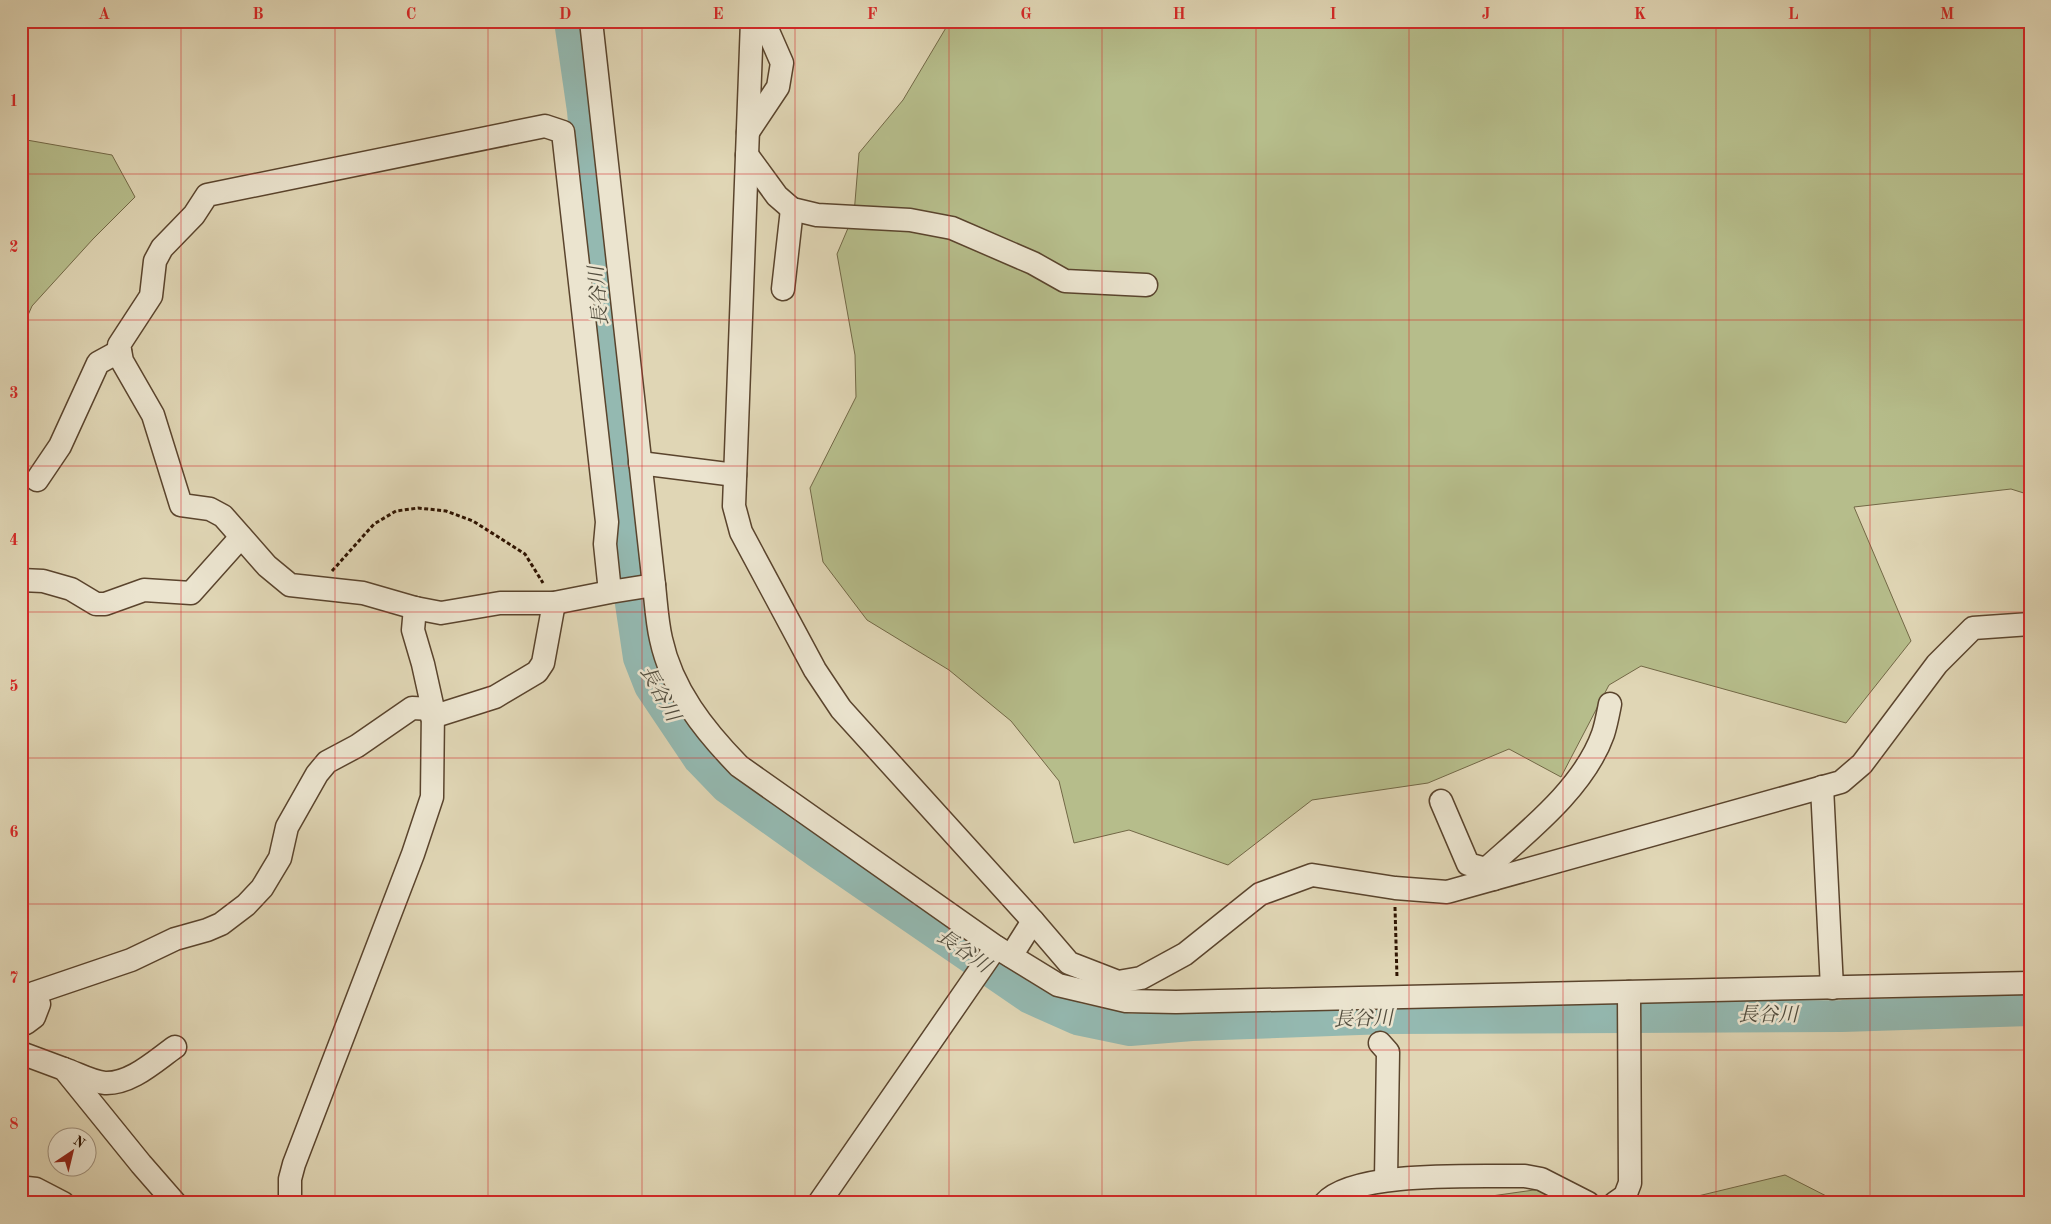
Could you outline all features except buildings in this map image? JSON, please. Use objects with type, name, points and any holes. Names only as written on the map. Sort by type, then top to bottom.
[{"type":"street","points":[[591,21],[654,585],[661,640],[672,673],[694,716],[715,742],[739,766],[1003,951],[1058,984],[1126,1001],[1176,1002],[2030,983]]},
{"type":"street","points":[[752,21],[734,506],[741,532],[815,670],[841,709],[1069,963],[1118,982],[1141,978],[1185,954],[1260,894],[1312,875],[1395,888],[1446,892],[1490,874],[1841,782],[1862,764],[1937,664],[1973,628],[2030,624]]},
{"type":"street","points":[[748,132],[778,87],[782,63],[764,22],[760,21]]},
{"type":"street","points":[[610,592],[605,544],[607,522],[563,132],[545,126],[206,195],[194,215],[162,248],[154,261],[151,296],[118,345],[122,361],[153,415],[181,505],[210,509],[223,516],[267,566],[290,586],[363,593],[415,608],[441,613],[500,603],[558,602],[654,585]]},
{"type":"street","points":[[747,154],[777,196],[792,209],[818,215],[910,220],[952,228],[1033,263],[1065,281],[1146,284]]},
{"type":"street","points":[[783,289],[792,209]]},
{"type":"street","points":[[37,480],[60,446],[98,363],[120,351]]},
{"type":"street","points":[[640,463],[735,474]]},
{"type":"street","points":[[21,580],[43,581],[71,589],[96,604],[105,604],[144,590],[191,592],[242,537]]},
{"type":"street","points":[[21,1023],[26,1023],[34,1017],[40,1004],[34,993],[131,960],[176,939],[207,930],[221,924],[246,905],[262,888],[280,858],[287,827],[317,774],[328,762],[357,746],[412,708],[432,713],[495,697],[537,672],[543,663],[558,602]]},
{"type":"street","points":[[290,1203],[290,1179],[294,1164],[414,854],[432,797],[432,713],[423,664],[412,630],[415,608]]},
{"type":"street","points":[[1490,874],[1560,800],[1582,773],[1602,735],[1610,704]]},
{"type":"street","points":[[1822,787],[1832,988]]},
{"type":"street","points":[[1441,801],[1468,864],[1490,874]]},
{"type":"street","points":[[818,1203],[1003,951],[1033,921]]},
{"type":"street","points":[[1615,1203],[1625,1196],[1630,1184],[1629,992]]},
{"type":"street","points":[[1380,1043],[1388,1052],[1386,1179]]},
{"type":"street","points":[[21,1052],[105,1083],[124,1080],[146,1068],[175,1047]]},
{"type":"street","points":[[64,1069],[175,1203]]},
{"type":"street","points":[[1325,1203],[1330,1197],[1346,1188],[1386,1179],[1525,1176],[1541,1179],[1588,1203]]},
{"type":"street","points":[[21,1193],[27,1188],[36,1189],[63,1203]]},
{"type":"path","points":[[316,588],[374,524],[396,511],[418,508],[446,511],[473,521],[512,545],[525,554],[558,602]]},
{"type":"path","points":[[1395,888],[1398,997]]},
{"type":"green space","points":[[950,21],[2030,21],[2030,495],[2011,489],[1854,507],[1911,641],[1846,723],[1641,666],[1609,685],[1561,777],[1509,749],[1428,783],[1312,800],[1228,865],[1129,830],[1074,843],[1059,781],[1011,721],[949,670],[867,620],[823,562],[810,488],[856,397],[855,355],[837,254],[854,214],[859,153],[903,100]]},
{"type":"green space","points":[[21,139],[112,155],[135,197],[93,239],[32,306],[21,331]]},
{"type":"green space","points":[[1785,1175],[1840,1203],[1669,1203]]},
{"type":"green space","points":[[1541,1189],[1567,1203],[1442,1203]]},
{"type":"waterway","name":"長谷川","points":[[570,21],[583,111],[624,556],[639,658],[650,686],[699,759],[726,787],[1030,998],[1077,1019],[1130,1030],[1192,1025],[1387,1018],[1842,1016],[2030,1010]]}]
